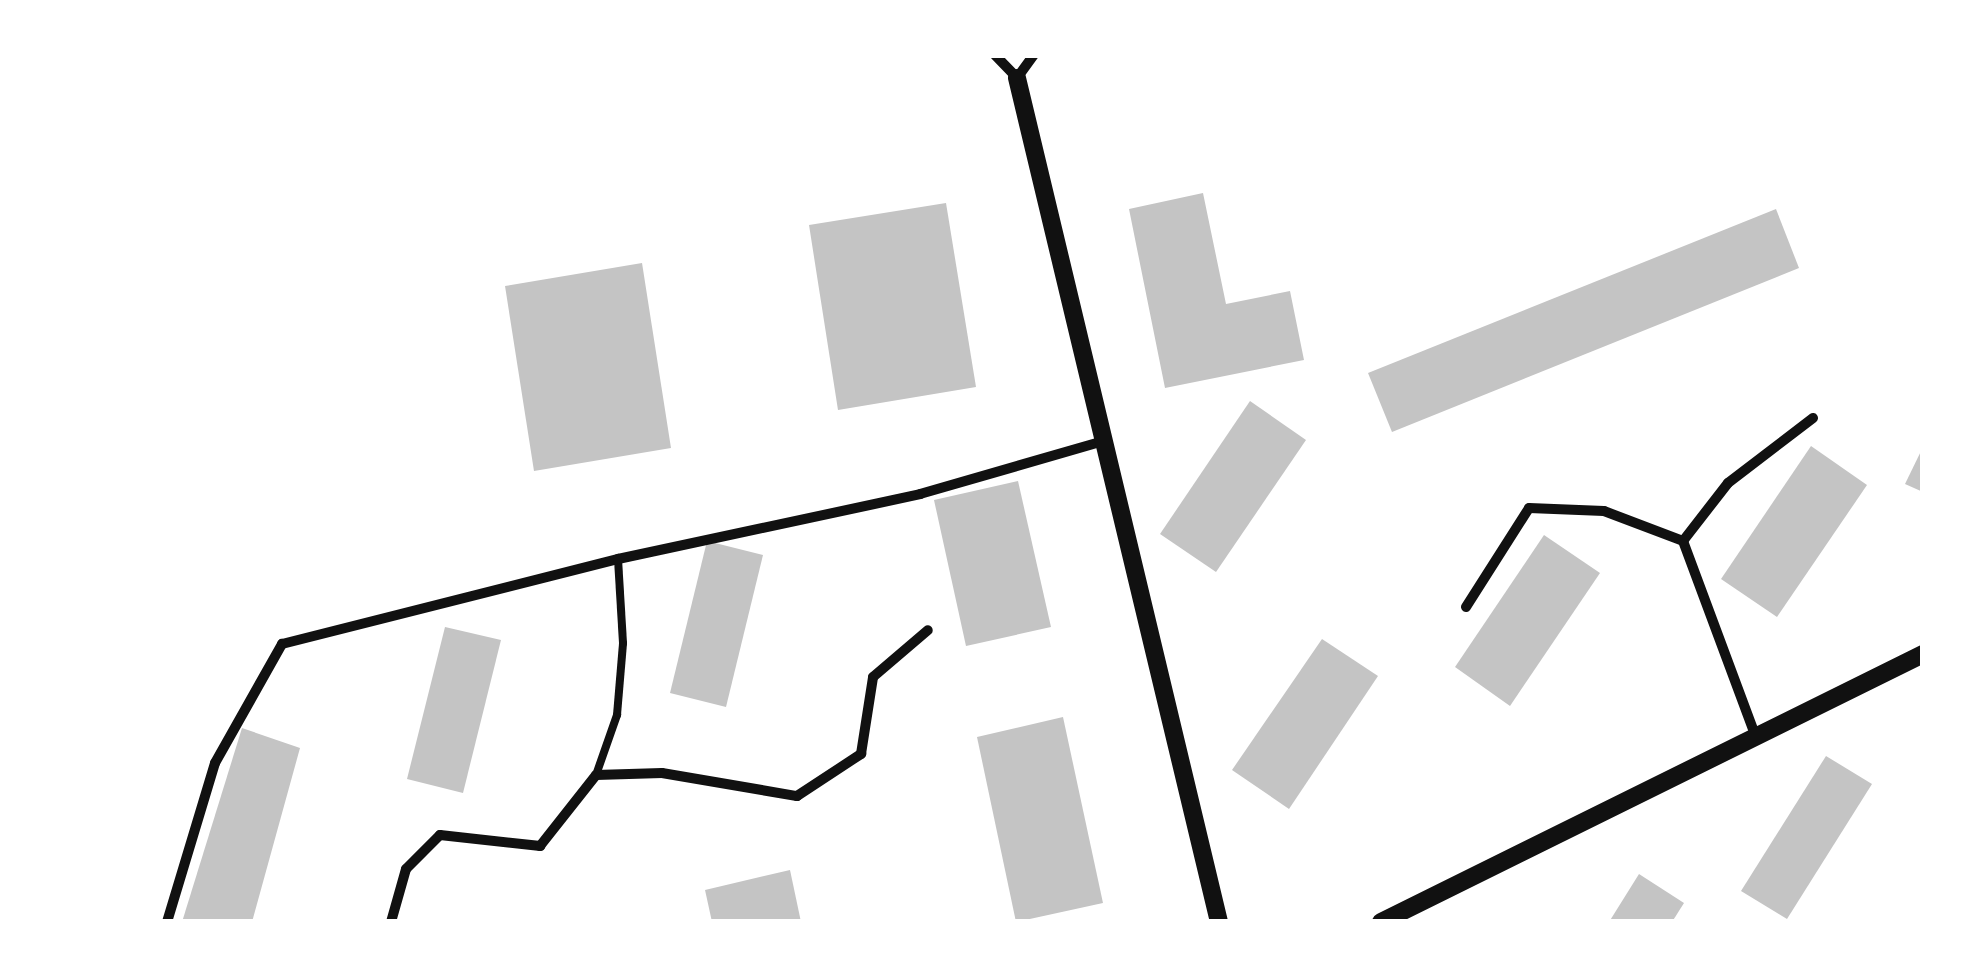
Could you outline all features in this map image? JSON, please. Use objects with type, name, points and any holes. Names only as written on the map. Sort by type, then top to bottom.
[{"type":"street","points":[[994,55],[1017,78],[1219,922]]},
{"type":"street","points":[[1017,78],[1034,55]]},
{"type":"street","points":[[1684,541],[1728,483],[1814,418]]},
{"type":"street","points":[[167,922],[214,763],[282,644],[618,559],[920,494],[1104,440]]},
{"type":"street","points":[[1466,607],[1529,508],[1604,511],[1684,541],[1755,734]]},
{"type":"street","points":[[391,922],[406,870],[440,835],[540,846],[596,775],[662,773],[797,796],[862,754],[873,677],[928,630]]},
{"type":"street","points":[[1380,922],[1923,654]]},
{"type":"lane","points":[[596,775],[617,715],[622,642],[618,559]]},
{"type":"building","points":[[1203,193],[1226,304],[1290,291],[1304,360],[1165,388],[1129,209]]},
{"type":"building","points":[[946,203],[976,387],[838,410],[809,225]]},
{"type":"building","points":[[1776,209],[1799,268],[1392,432],[1368,373]]},
{"type":"building","points":[[642,263],[671,448],[534,471],[505,286]]},
{"type":"building","points":[[1250,401],[1306,440],[1216,572],[1160,534]]},
{"type":"building","points":[[1811,446],[1867,485],[1777,617],[1721,579]]},
{"type":"building","points":[[1923,447],[1923,492],[1905,484]]},
{"type":"building","points":[[1018,481],[1051,627],[966,646],[934,500]]},
{"type":"building","points":[[1544,535],[1600,573],[1510,706],[1455,667]]},
{"type":"building","points":[[707,541],[763,555],[726,707],[670,693]]},
{"type":"building","points":[[445,627],[501,640],[463,793],[407,779]]},
{"type":"building","points":[[1322,639],[1378,676],[1289,809],[1232,770]]},
{"type":"building","points":[[1063,717],[1103,903],[1016,922],[977,737]]},
{"type":"building","points":[[242,728],[300,748],[252,922],[182,922]]},
{"type":"building","points":[[1826,756],[1872,784],[1787,919],[1741,891]]},
{"type":"building","points":[[790,870],[801,922],[712,922],[705,890]]},
{"type":"building","points":[[1639,874],[1684,903],[1672,922],[1609,922]]}]
